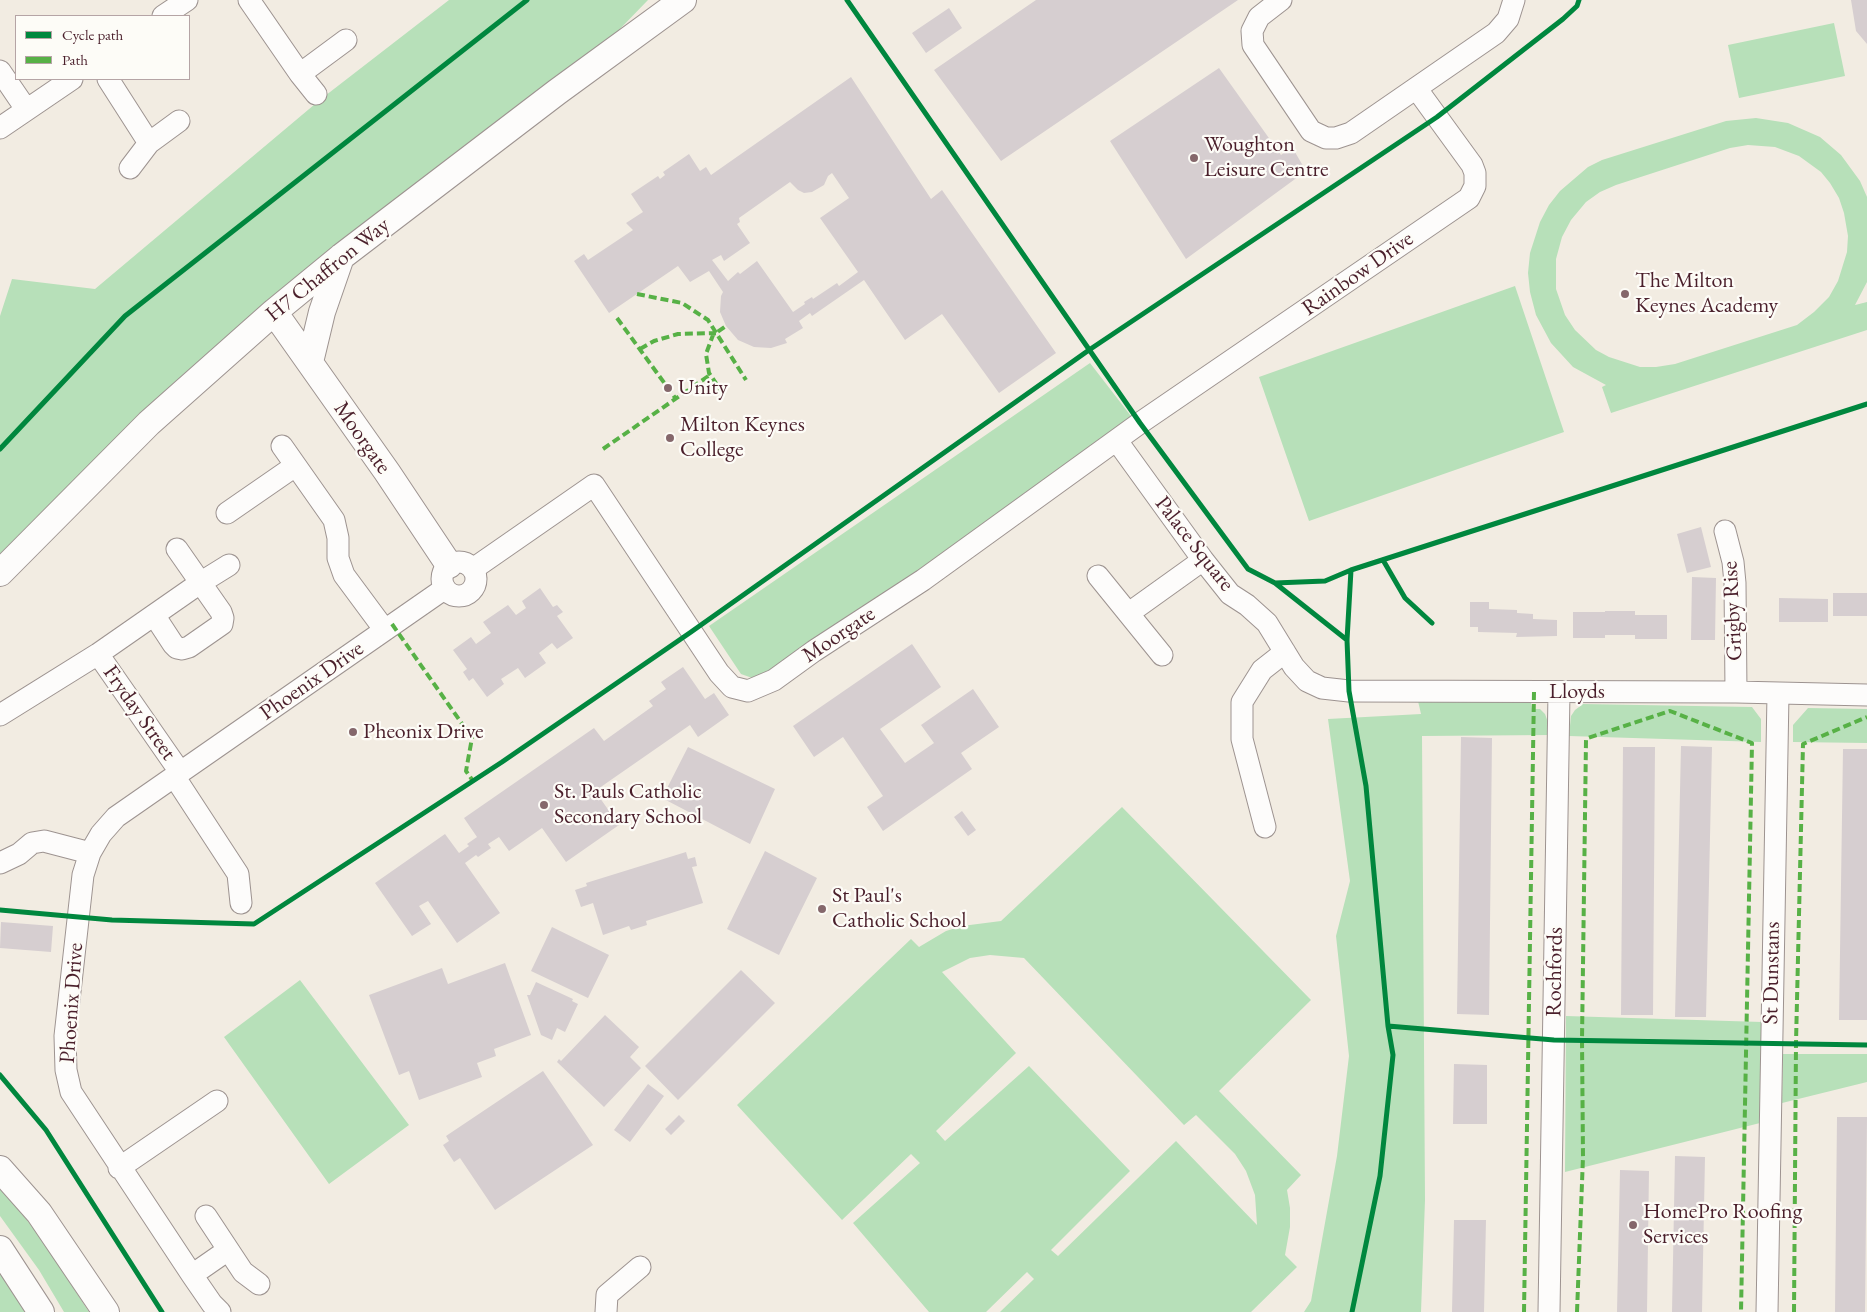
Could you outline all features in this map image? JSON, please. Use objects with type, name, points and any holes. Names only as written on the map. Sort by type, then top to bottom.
[{"type":"street","points":[[164,15],[186,0]]},
{"type":"street","points":[[249,0],[316,94]]},
{"type":"street","name":"H7 Chaffron Way","points":[[0,573],[149,423],[274,312],[341,257],[557,92],[683,0]]},
{"type":"street","points":[[1281,0],[1259,17],[1252,31],[1253,45],[1311,131],[1326,138],[1336,138],[1351,133],[1496,33],[1508,19],[1514,0]]},
{"type":"street","points":[[300,74],[346,40]]},
{"type":"street","points":[[0,71],[26,109]]},
{"type":"street","points":[[0,128],[70,80]]},
{"type":"street","points":[[109,80],[149,143]]},
{"type":"street","name":"Rainbow Drive","points":[[1140,423],[1469,198],[1475,186],[1475,173],[1472,165],[1416,88]]},
{"type":"street","points":[[130,168],[149,143],[179,121]]},
{"type":"street","points":[[310,362],[322,312],[341,257]]},
{"type":"street","name":"Moorgate","points":[[274,312],[455,574]]},
{"type":"street","name":"Moorgate","points":[[594,486],[719,673],[732,687],[748,691],[774,680],[814,651],[923,580],[1140,423]]},
{"type":"street","name":"Palace Square","points":[[1117,441],[1203,560],[1230,594],[1267,623],[1290,660]]},
{"type":"street","points":[[282,446],[334,520],[338,538],[338,558],[344,575],[384,629]]},
{"type":"street","points":[[227,513],[295,466]]},
{"type":"street","name":"Phoenix Drive","points":[[220,1312],[192,1276],[70,1092],[66,1070],[64,1036],[80,917],[83,875],[90,853],[116,817],[384,629],[455,574],[594,486]]},
{"type":"street","name":"Grigby Rise","points":[[1725,531],[1733,562],[1735,583],[1736,692]]},
{"type":"street","points":[[154,615],[177,648],[182,649],[189,647],[222,624],[222,612],[177,549]]},
{"type":"street","points":[[1129,613],[1203,560]]},
{"type":"street","name":"Fryday Street","points":[[0,715],[98,654],[229,565]]},
{"type":"street","points":[[1098,576],[1162,656]]},
{"type":"street","name":"Fryday Street","points":[[98,654],[177,774],[238,874],[241,903]]},
{"type":"street","points":[[1265,827],[1242,739],[1242,702],[1262,670],[1290,660]]},
{"type":"street","name":"Lloyds","points":[[1290,660],[1307,681],[1322,688],[1350,691],[1736,692],[1867,695]]},
{"type":"street","name":"Rochfords","points":[[1549,1312],[1559,692]]},
{"type":"street","name":"St Dunstans","points":[[1767,1312],[1778,694]]},
{"type":"street","points":[[0,864],[19,854],[32,843],[44,841],[90,853]]},
{"type":"street","points":[[119,1168],[217,1101]]},
{"type":"street","points":[[0,1169],[39,1214],[106,1312]]},
{"type":"street","points":[[206,1216],[243,1272],[259,1284]]},
{"type":"street","points":[[0,1249],[42,1312]]},
{"type":"street","points":[[192,1276],[228,1250]]},
{"type":"street","points":[[606,1312],[607,1296],[640,1267]]},
{"type":"green space","points":[[449,0],[648,0],[615,34],[0,561],[0,316],[12,279],[95,289],[321,99]]},
{"type":"green space","points":[[1834,23],[1845,76],[1739,98],[1728,45]]},
{"type":"green space","points":[[1756,118],[1788,123],[1820,137],[1841,155],[1860,181],[1867,197],[1867,282],[1855,305],[1867,302],[1867,330],[1611,413],[1602,387],[1606,385],[1573,367],[1551,343],[1536,315],[1530,292],[1528,273],[1530,253],[1540,222],[1549,205],[1560,191],[1588,167],[1602,160],[1726,121]],"holes":[[[1748,145],[1775,147],[1799,156],[1821,172],[1839,198],[1844,213],[1848,236],[1847,252],[1838,281],[1829,297],[1814,312],[1797,325],[1675,364],[1656,367],[1640,367],[1609,357],[1596,350],[1575,330],[1565,315],[1556,289],[1556,259],[1562,237],[1571,220],[1586,202],[1600,192],[1616,185],[1730,148]]]},
{"type":"green space","points":[[1515,286],[1564,432],[1309,521],[1259,377]]},
{"type":"green space","points":[[1090,363],[1134,420],[790,661],[755,679],[741,674],[709,626]]},
{"type":"green space","points":[[1418,701],[1531,702],[1532,709],[1540,709],[1545,714],[1550,735],[1422,736],[1425,1200],[1421,1312],[1304,1312],[1311,1301],[1337,1156],[1349,1056],[1336,936],[1350,881],[1328,719],[1421,714]]},
{"type":"green space","points":[[1583,704],[1752,707],[1761,719],[1761,742],[1569,736],[1571,716]]},
{"type":"green space","points":[[1808,708],[1867,709],[1867,743],[1793,742],[1793,725]]},
{"type":"green space","points":[[1122,807],[1311,1000],[1219,1091],[1301,1175],[1287,1190],[1290,1208],[1290,1227],[1285,1255],[1297,1267],[1251,1312],[1000,1312],[1034,1279],[1027,1272],[986,1312],[929,1312],[853,1223],[920,1163],[911,1154],[842,1220],[737,1105],[911,939],[919,947],[946,931],[962,926],[1001,921]],"holes":[[[990,955],[1024,958],[1184,1125],[1196,1115],[1235,1154],[1246,1171],[1255,1195],[1257,1225],[1176,1141],[1058,1256],[1051,1250],[1130,1171],[1029,1066],[945,1141],[936,1131],[1016,1053],[942,972],[970,958]]]},
{"type":"green space","points":[[300,980],[409,1125],[329,1184],[224,1037]]},
{"type":"green space","points":[[1566,1016],[1762,1022],[1760,1123],[1565,1172]]},
{"type":"green space","points":[[1783,1054],[1867,1054],[1867,1082],[1782,1103]]},
{"type":"green space","points":[[0,1185],[43,1241],[89,1312],[64,1312],[39,1270],[0,1216]]},
{"type":"green space","points":[[0,1256],[37,1312],[0,1312]]},
{"type":"building","points":[[1036,0],[1238,0],[1001,161],[934,70]]},
{"type":"building","points":[[1851,0],[1867,0],[1867,44],[1856,31]]},
{"type":"building","points":[[949,8],[962,28],[926,53],[912,33]]},
{"type":"building","points":[[1219,68],[1281,155],[1292,147],[1306,171],[1186,259],[1110,141]]},
{"type":"building","points":[[851,77],[931,199],[942,190],[1056,353],[999,393],[942,314],[905,340],[864,280],[812,316],[810,313],[799,321],[803,328],[785,339],[787,343],[771,348],[754,347],[738,340],[726,326],[720,312],[723,292],[709,271],[690,282],[678,266],[609,313],[574,261],[584,254],[588,260],[633,230],[626,223],[643,212],[631,194],[658,176],[660,179],[665,175],[663,172],[689,154],[700,171],[706,167],[711,175]],"holes":[[[832,173],[849,198],[820,218],[858,272],[839,286],[837,283],[813,299],[812,297],[793,312],[757,261],[740,274],[738,272],[728,281],[712,260],[721,255],[724,261],[750,243],[737,224],[740,222],[739,218],[790,182],[804,193],[812,192],[824,185],[828,176]]]},
{"type":"building","points":[[1701,527],[1711,567],[1687,573],[1677,534]]},
{"type":"building","points":[[1692,577],[1716,578],[1715,640],[1691,640]]},
{"type":"building","points":[[540,588],[553,607],[557,605],[563,612],[557,616],[573,638],[557,649],[552,643],[539,653],[546,663],[525,678],[518,668],[501,679],[504,684],[487,697],[473,678],[469,681],[463,672],[467,669],[453,650],[471,637],[476,644],[491,633],[483,622],[508,605],[516,615],[526,608],[522,601]]},
{"type":"building","points":[[1833,593],[1867,593],[1867,616],[1833,616]]},
{"type":"building","points":[[1779,598],[1828,599],[1828,622],[1779,622]]},
{"type":"building","points":[[1470,602],[1489,602],[1489,609],[1517,610],[1517,613],[1533,614],[1533,619],[1557,620],[1557,636],[1516,637],[1517,633],[1478,632],[1478,627],[1470,627]]},
{"type":"building","points":[[1635,611],[1635,615],[1667,615],[1667,639],[1635,639],[1635,635],[1605,635],[1605,638],[1573,638],[1573,612]]},
{"type":"building","points":[[912,644],[941,687],[880,729],[905,763],[934,743],[921,725],[973,689],[999,727],[961,753],[972,769],[883,831],[867,807],[883,796],[843,737],[814,757],[793,726]]},
{"type":"building","name":"St. Pauls Catholic Secondary School","points":[[683,667],[705,699],[714,693],[729,715],[698,737],[690,725],[595,791],[619,825],[566,862],[542,828],[509,851],[499,837],[488,844],[491,848],[465,863],[500,913],[457,943],[428,901],[419,906],[431,924],[412,936],[375,883],[445,834],[459,853],[469,846],[467,844],[477,837],[464,818],[594,728],[604,741],[653,706],[649,701],[666,689],[661,682]]},
{"type":"building","points":[[1461,737],[1492,738],[1489,1015],[1457,1014]]},
{"type":"building","points":[[1681,746],[1712,747],[1706,1017],[1675,1017]]},
{"type":"building","points":[[688,747],[775,789],[750,844],[662,798]]},
{"type":"building","points":[[1623,747],[1655,747],[1653,1015],[1621,1015]]},
{"type":"building","points":[[1843,749],[1867,749],[1867,1020],[1839,1020]]},
{"type":"building","points":[[962,811],[976,830],[968,836],[954,817]]},
{"type":"building","points":[[765,851],[817,878],[779,955],[727,929]]},
{"type":"building","points":[[686,852],[688,859],[695,857],[697,866],[692,867],[703,903],[646,921],[647,925],[631,930],[629,926],[603,935],[593,903],[581,907],[575,890],[587,886],[586,883]]},
{"type":"building","points":[[1,922],[53,926],[51,952],[0,948]]},
{"type":"building","points":[[552,927],[609,955],[588,998],[531,971]]},
{"type":"building","points":[[505,963],[531,1035],[494,1049],[496,1056],[477,1063],[482,1077],[419,1100],[409,1071],[399,1075],[369,995],[442,968],[448,984]]},
{"type":"building","points":[[741,970],[775,1003],[678,1100],[645,1066]]},
{"type":"building","points":[[536,982],[573,999],[572,1001],[578,1004],[565,1032],[557,1028],[552,1040],[541,1035],[527,995],[530,995]]},
{"type":"building","points":[[605,1015],[639,1047],[630,1057],[641,1068],[604,1107],[557,1062],[559,1059],[561,1061]]},
{"type":"building","points":[[1454,1064],[1487,1065],[1487,1124],[1453,1124]]},
{"type":"building","points":[[543,1071],[593,1145],[495,1210],[460,1158],[454,1162],[443,1145],[449,1141],[446,1136]]},
{"type":"building","points":[[648,1084],[664,1096],[630,1142],[614,1130]]},
{"type":"building","points":[[679,1115],[685,1121],[671,1135],[665,1129]]},
{"type":"building","points":[[1837,1117],[1867,1117],[1865,1312],[1835,1312]]},
{"type":"building","points":[[1675,1156],[1705,1157],[1702,1312],[1672,1312]]},
{"type":"building","points":[[1620,1170],[1649,1171],[1647,1312],[1617,1312]]},
{"type":"building","points":[[1454,1220],[1486,1220],[1484,1312],[1452,1312]]},
{"type":"marked path","points":[[637,294],[682,303],[708,320],[746,380]]},
{"type":"marked path","points":[[617,318],[676,399]]},
{"type":"marked path","points":[[724,395],[709,373],[706,354],[713,335],[726,326]]},
{"type":"marked path","points":[[640,349],[654,341],[678,334],[716,333]]},
{"type":"marked path","points":[[603,449],[710,375]]},
{"type":"marked path","points":[[392,624],[472,738],[466,771],[473,781]]},
{"type":"marked path","points":[[1524,1312],[1534,692]]},
{"type":"marked path","points":[[1577,1312],[1583,1157],[1582,1040],[1586,740],[1670,711],[1752,743],[1741,1312]]},
{"type":"marked path","points":[[1794,1312],[1796,1043],[1803,744],[1867,717]]},
{"type":"cycle path","points":[[0,449],[125,316],[527,0]]},
{"type":"cycle path","points":[[847,0],[1140,423],[1248,569],[1275,583],[1325,581],[1351,570]]},
{"type":"cycle path","points":[[0,910],[112,920],[254,924],[502,762],[691,632],[1089,350],[1437,117],[1563,19],[1577,6],[1579,0]]},
{"type":"cycle path","points":[[1352,1312],[1380,1176],[1393,1055],[1388,1026],[1366,786],[1349,691],[1347,640],[1351,570],[1867,404]]},
{"type":"cycle path","points":[[1383,560],[1405,598],[1432,623]]},
{"type":"cycle path","points":[[1275,583],[1347,640]]},
{"type":"cycle path","points":[[1388,1026],[1554,1040],[1867,1045]]},
{"type":"cycle path","points":[[0,1075],[46,1130],[162,1312]]},
{"type":"place","name":"Woughton Leisure Centre","points":[[1194,158]]},
{"type":"place","name":"The Milton Keynes Academy","points":[[1625,294]]},
{"type":"place","name":"Unity","points":[[668,388]]},
{"type":"place","name":"Milton Keynes College","points":[[670,438]]},
{"type":"place","name":"Pheonix Drive","points":[[353,732]]},
{"type":"place","name":"St. Pauls Catholic Secondary School","points":[[544,805]]},
{"type":"place","name":"St Paul's Catholic School","points":[[822,909]]},
{"type":"place","name":"HomePro Roofing Services","points":[[1633,1225]]}]
